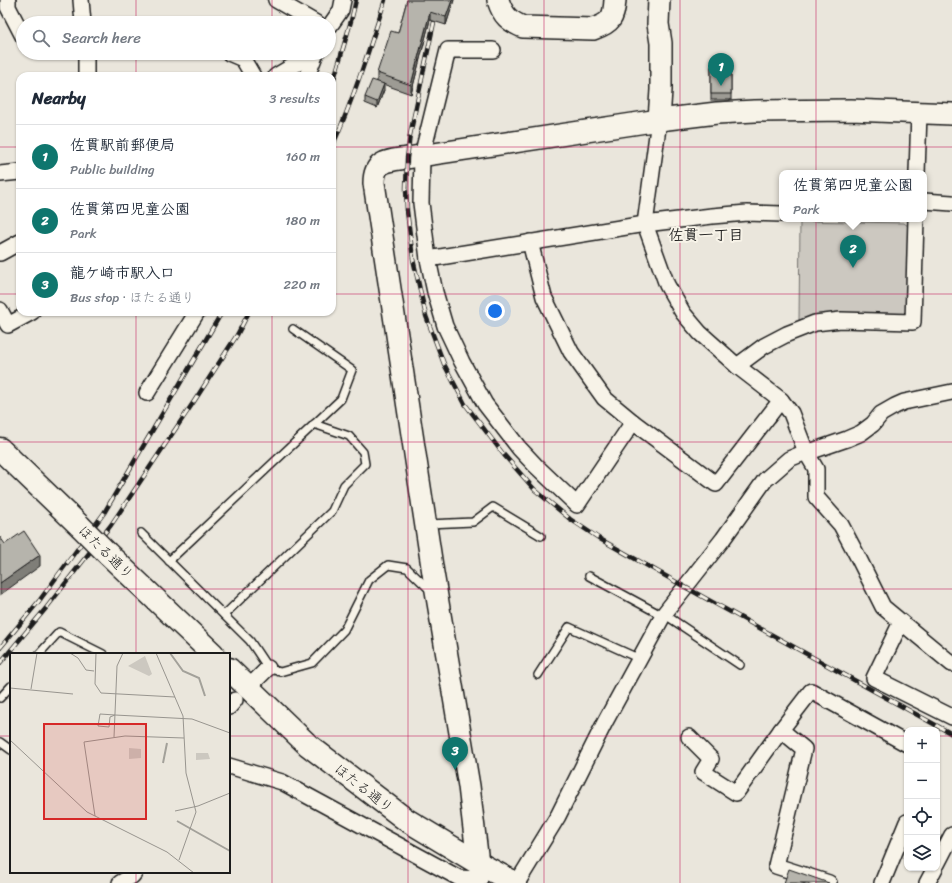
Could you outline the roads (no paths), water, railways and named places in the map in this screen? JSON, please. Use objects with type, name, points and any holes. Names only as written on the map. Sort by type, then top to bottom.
[{"type":"main road","name":"ほたる通り","points":[[0,449],[212,653]]},
{"type":"main road","name":"ほたる通り","points":[[230,670],[308,744],[366,790],[479,875],[516,883]]},
{"type":"street","points":[[8,0],[8,6],[16,22]]},
{"type":"street","points":[[81,0],[83,16]]},
{"type":"street","points":[[276,0],[304,16]]},
{"type":"street","points":[[336,17],[341,10],[343,0]]},
{"type":"street","points":[[498,0],[506,17],[513,23],[523,27],[593,29],[601,27],[611,18],[614,12],[615,0]]},
{"type":"street","points":[[659,0],[658,24],[661,43],[661,90],[659,120],[645,224],[667,285],[683,313],[700,333],[737,366],[781,400],[791,412],[806,452],[816,469],[816,497],[841,525],[883,607],[952,664]]},
{"type":"street","points":[[493,50],[448,50],[422,156],[421,203],[428,259],[434,292],[446,326],[462,362],[485,404],[519,448],[577,505],[633,422]]},
{"type":"street","points":[[86,60],[86,72]]},
{"type":"street","points":[[244,60],[251,72]]},
{"type":"street","points":[[283,72],[304,60]]},
{"type":"street","points":[[309,72],[313,60]]},
{"type":"street","points":[[230,766],[282,782],[459,878],[479,875],[470,797],[437,596],[374,183],[376,168],[389,161],[659,120],[717,113],[762,110],[851,110],[952,114]]},
{"type":"street","points":[[917,170],[919,113]]},
{"type":"street","points":[[0,174],[16,172]]},
{"type":"street","points":[[927,201],[952,203]]},
{"type":"street","points":[[428,259],[645,224],[719,215],[779,214]]},
{"type":"street","points":[[737,366],[764,346],[787,334],[815,324],[841,320],[914,322],[916,222]]},
{"type":"street","points":[[530,242],[544,297],[571,352],[604,398],[633,422],[716,484],[781,400]]},
{"type":"street","points":[[0,253],[16,244]]},
{"type":"street","points":[[0,310],[8,325],[25,316]]},
{"type":"street","points":[[147,393],[195,316]]},
{"type":"street","points":[[516,883],[558,816],[605,722],[663,615],[723,539],[765,480],[789,459],[861,433],[873,424],[881,414],[895,406],[904,402],[952,392]]},
{"type":"street","points":[[901,622],[874,678],[952,717]]},
{"type":"street","points":[[256,680],[268,668]]},
{"type":"street","points":[[689,737],[711,759],[702,772],[736,793],[781,730],[811,692],[904,742]]},
{"type":"street","points":[[781,730],[804,749],[776,866],[829,883]]},
{"type":"street","points":[[882,883],[904,829]]},
{"type":"street","points":[[940,858],[952,835]]},
{"type":"street","points":[[927,883],[933,871]]},
{"type":"street","points":[[120,883],[134,873]]},
{"type":"lane","points":[[169,560],[341,399],[352,370],[293,329]]},
{"type":"lane","points":[[224,615],[332,511],[344,485],[365,464],[362,452],[349,436],[314,424]]},
{"type":"lane","points":[[426,524],[473,522],[492,507],[541,536]]},
{"type":"lane","points":[[141,533],[250,641],[268,668],[280,672],[312,663],[344,630],[369,580],[388,565],[407,568],[437,596]]},
{"type":"lane","points":[[589,576],[663,615],[740,665]]},
{"type":"lane","points":[[538,675],[569,627],[640,659]]},
{"type":"lane","points":[[40,653],[59,632],[101,653]]},
{"type":"lane","points":[[0,698],[10,687]]},
{"type":"lane","points":[[0,742],[10,749]]},
{"type":"railway","points":[[336,72],[356,0]]},
{"type":"railway","points":[[336,138],[354,93],[385,0]]},
{"type":"railway","points":[[434,22],[410,135],[407,158],[407,211],[413,259],[426,316],[444,364],[465,404],[504,455],[535,490],[570,519],[600,539],[685,587],[952,734]]},
{"type":"railway","points":[[0,648],[39,601],[104,513],[220,316]]},
{"type":"railway","points":[[0,663],[47,607],[111,525],[193,403],[237,335],[247,316]]},
{"type":"place","name":"佐貫駅前郵便局","points":[[721,86]]},
{"type":"place","name":"佐貫第四児童公園","points":[[853,268]]},
{"type":"place","name":"龍ケ崎市駅入口","points":[[455,770]]},
{"type":"district","name":"佐貫一丁目","points":[[706,235]]}]
